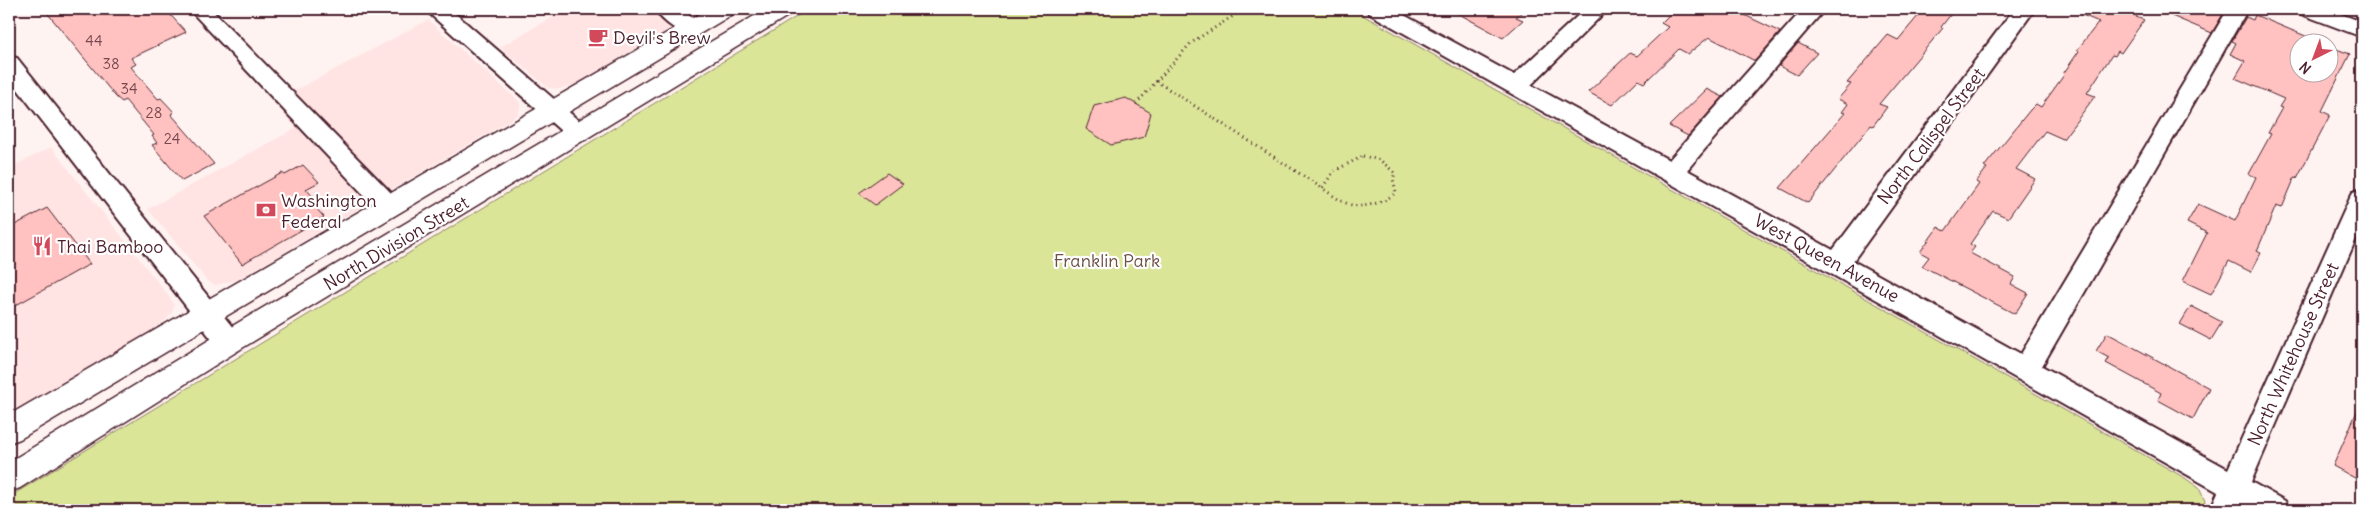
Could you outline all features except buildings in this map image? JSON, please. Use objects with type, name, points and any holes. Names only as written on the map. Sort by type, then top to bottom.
[{"type":"main road","name":"North Division Street","points":[[9,430],[725,9]]},
{"type":"main road","name":"North Division Street","points":[[9,478],[229,342],[784,9]]},
{"type":"street","points":[[199,9],[389,206]]},
{"type":"street","points":[[436,9],[578,133]]},
{"type":"street","points":[[665,9],[691,29]]},
{"type":"street","points":[[1516,86],[1598,9]]},
{"type":"street","points":[[1672,172],[1815,9]]},
{"type":"street","name":"North Calispel Street","points":[[1837,264],[2025,9]]},
{"type":"street","points":[[2026,370],[2238,9]]},
{"type":"street","points":[[2308,9],[2362,30]]},
{"type":"street","name":"West Queen Avenue","points":[[1384,10],[1516,86],[2026,370],[2229,499],[2275,510]]},
{"type":"street","points":[[9,63],[229,342]]},
{"type":"street","name":"North Whitehouse Street","points":[[2229,499],[2362,198]]},
{"type":"path","points":[[1136,104],[1191,43],[1244,9]]},
{"type":"path","points":[[1156,81],[1322,188],[1347,204],[1356,205],[1385,201],[1391,198],[1396,192],[1393,179],[1395,173],[1370,155],[1364,155],[1358,157],[1353,163],[1331,171],[1322,188]]},
{"type":"shaded area","points":[[567,9],[703,9],[574,85],[559,89],[548,88],[500,47]]},
{"type":"shaded area","points":[[428,20],[520,102],[518,114],[237,280],[216,285],[208,282],[148,209],[296,128],[273,102]]},
{"type":"shaded area","points":[[51,147],[168,295],[174,304],[173,311],[168,318],[151,331],[9,414],[9,168]]},
{"type":"green space","name":"Franklin Park","points":[[809,9],[1352,9],[2185,478],[2199,488],[2205,501],[2203,510],[9,510],[9,497]]},
{"type":"place","name":"Devil's Brew","points":[[598,37]]},
{"type":"place","name":"Washington Federal","points":[[266,210]]},
{"type":"place","name":"Thai Bamboo","points":[[42,246]]}]
